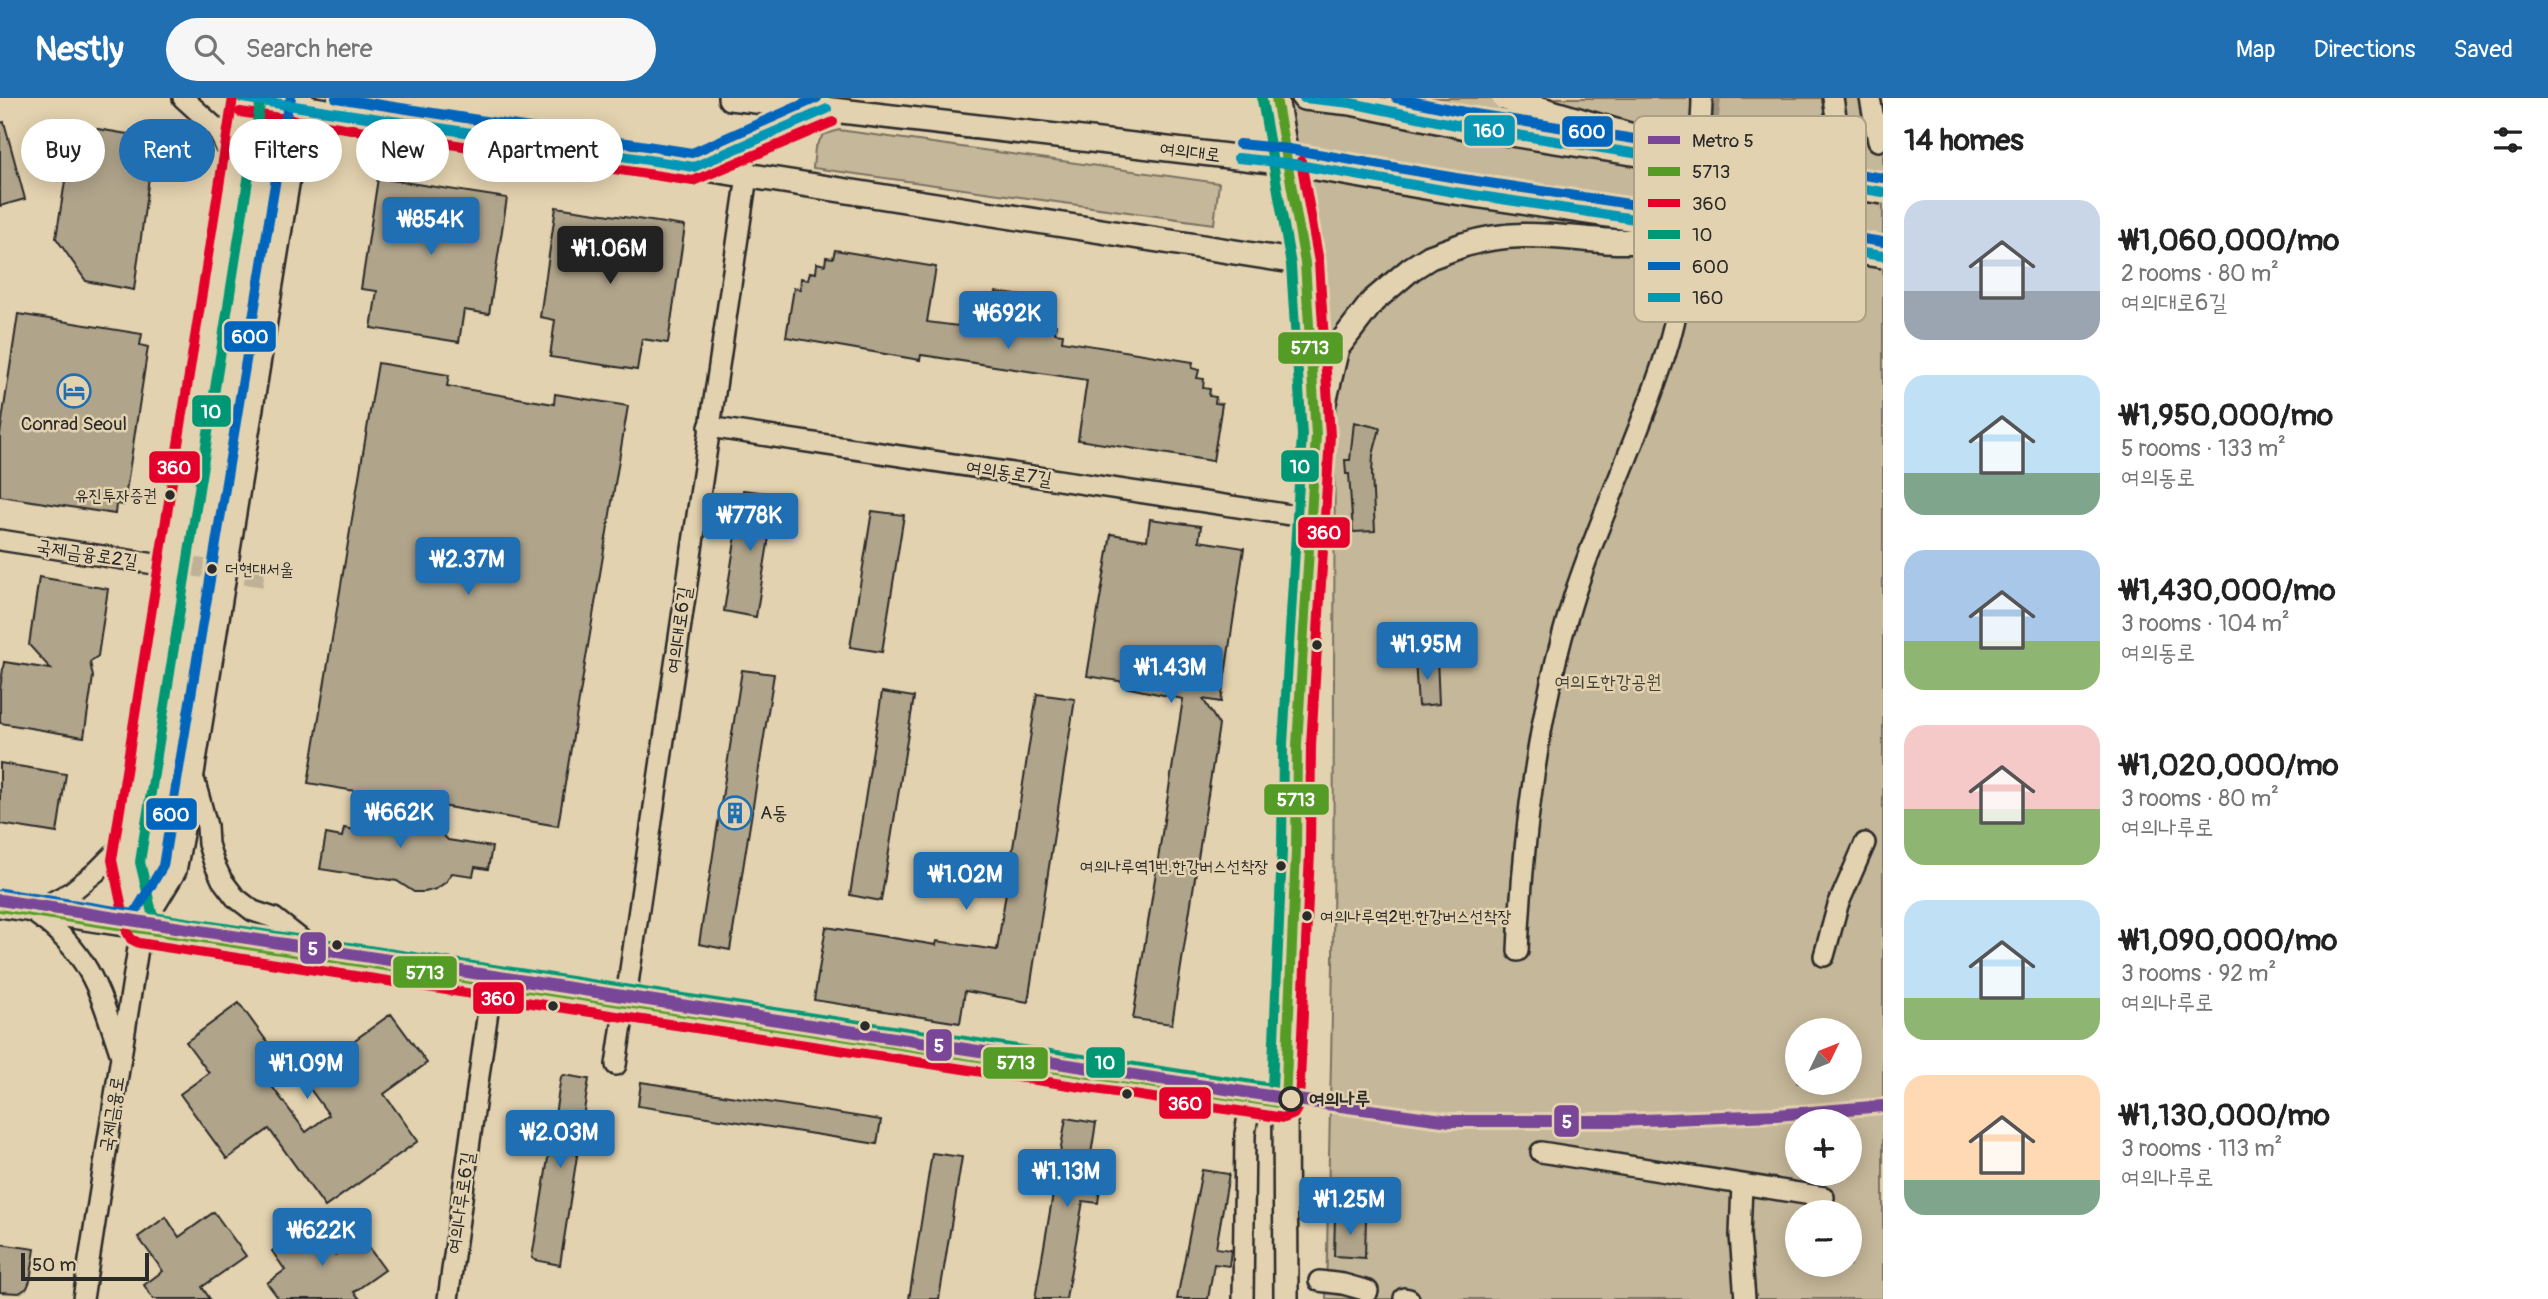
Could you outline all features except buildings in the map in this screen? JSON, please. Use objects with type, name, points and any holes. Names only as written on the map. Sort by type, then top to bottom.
[{"type":"main road","points":[[245,98],[303,103],[1305,263]]},
{"type":"main road","name":"여의대로","points":[[730,98],[1287,163],[1454,192],[1634,219]]},
{"type":"main road","points":[[1276,98],[1305,263],[1316,435],[1297,745],[1296,851],[1285,1104],[1286,1299]]},
{"type":"main road","points":[[1304,98],[1351,103],[1466,127],[1634,154]]},
{"type":"main road","points":[[1504,98],[1634,137]]},
{"type":"main road","points":[[694,167],[827,109]]},
{"type":"main road","points":[[1316,435],[1337,348],[1373,301],[1420,263],[1463,245],[1514,235],[1553,234],[1608,241],[1634,241]]},
{"type":"street","points":[[183,98],[217,129],[229,154]]},
{"type":"street","name":"국제금융로","points":[[242,119],[245,98]]},
{"type":"street","points":[[1700,116],[1702,98]]},
{"type":"street","points":[[1833,98],[1836,116]]},
{"type":"street","points":[[1870,98],[1878,141]]},
{"type":"street","name":"국제금융로","points":[[141,929],[176,871],[303,103]]},
{"type":"street","name":"여의대로6길","points":[[617,1065],[747,176]]},
{"type":"street","name":"국제금융로","points":[[83,1299],[141,929],[126,862],[234,182]]},
{"type":"street","points":[[1518,951],[1525,851],[1536,761],[1551,679],[1575,594],[1664,359],[1675,322]]},
{"type":"street","name":"여의동로7길","points":[[709,427],[1310,518]]},
{"type":"street","name":"국제금융로2길","points":[[0,540],[174,567]]},
{"type":"street","points":[[193,774],[207,826],[208,844],[222,880],[235,897],[253,911],[274,918],[322,956]]},
{"type":"street","points":[[33,912],[71,892],[96,872],[130,838]]},
{"type":"street","points":[[1824,956],[1838,905],[1865,843]]},
{"type":"street","points":[[0,907],[1285,1104]]},
{"type":"street","points":[[33,912],[56,929],[90,971],[104,1002],[121,1055]]},
{"type":"street","name":"여의나루로6길","points":[[448,1299],[492,982]]},
{"type":"street","points":[[1244,1299],[1245,1134],[1251,1098]]},
{"type":"street","points":[[1541,1152],[1825,1197]]},
{"type":"street","points":[[1742,1185],[1741,1235],[1745,1299]]},
{"type":"street","points":[[1319,1281],[1368,1291]]},
{"type":"green space","name":"여의도한강공원","points":[[1282,98],[1881,98],[1883,1299],[1326,1299],[1333,965],[1335,398]]},
{"type":"green space","points":[[839,130],[1219,183],[1214,224],[813,168],[815,148],[823,135]]},
{"type":"waterway","points":[[1710,116],[1712,98]]},
{"type":"tunnel","points":[[159,562],[269,578]]},
{"type":"metro line","name":"5","points":[[0,900],[1290,1099],[1450,1121],[1616,1121],[1776,1115],[1883,1106]]},
{"type":"transit line","name":"360","points":[[233,98],[112,860],[127,932],[131,939],[139,943],[1284,1118],[1294,1114],[1299,1105],[1310,852],[1311,745],[1330,436],[1319,262],[1301,161]]},
{"type":"transit line","name":"160","points":[[242,98],[694,167],[827,109]]},
{"type":"transit line","name":"10","points":[[261,98],[140,862],[153,917],[1272,1088],[1282,851],[1283,744],[1302,435],[1291,265],[1262,100]]},
{"type":"transit line","name":"600","points":[[2,893],[134,914],[163,866],[291,98]]},
{"type":"transit line","name":"600","points":[[336,98],[692,153],[817,98]]},
{"type":"transit line","name":"5713","points":[[1276,98],[1305,263],[1316,435],[1297,745],[1296,851],[1285,1104]]},
{"type":"transit line","name":"160","points":[[1304,98],[1351,103],[1466,127],[1634,153]]},
{"type":"transit line","name":"600","points":[[1396,98],[1469,113],[1634,139]]},
{"type":"transit line","name":"360","points":[[240,112],[693,181],[833,122]]},
{"type":"transit line","name":"600","points":[[1239,144],[1289,149],[1634,205]]},
{"type":"transit line","name":"160","points":[[1238,158],[1287,163],[1634,219]]},
{"type":"transit line","name":"600","points":[[1866,175],[1883,178]]},
{"type":"transit line","name":"160","points":[[1866,189],[1883,192]]},
{"type":"transit line","name":"600","points":[[1866,239],[1883,242]]},
{"type":"transit line","name":"160","points":[[1866,253],[1883,256]]},
{"type":"transit line","name":"5713","points":[[0,907],[1285,1104]]},
{"type":"place","name":"Conrad Seoul","points":[[74,391]]},
{"type":"place","name":"유진투자증권","points":[[170,495]]},
{"type":"place","name":"더현대서울","points":[[212,569]]},
{"type":"place","name":"A동","points":[[735,813]]},
{"type":"place","name":"여의나루역1번.한강버스선착장","points":[[1281,866]]},
{"type":"place","name":"여의나루역2번.한강버스선착장","points":[[1307,916]]},
{"type":"place","name":"여의나루","points":[[1291,1099]]}]
